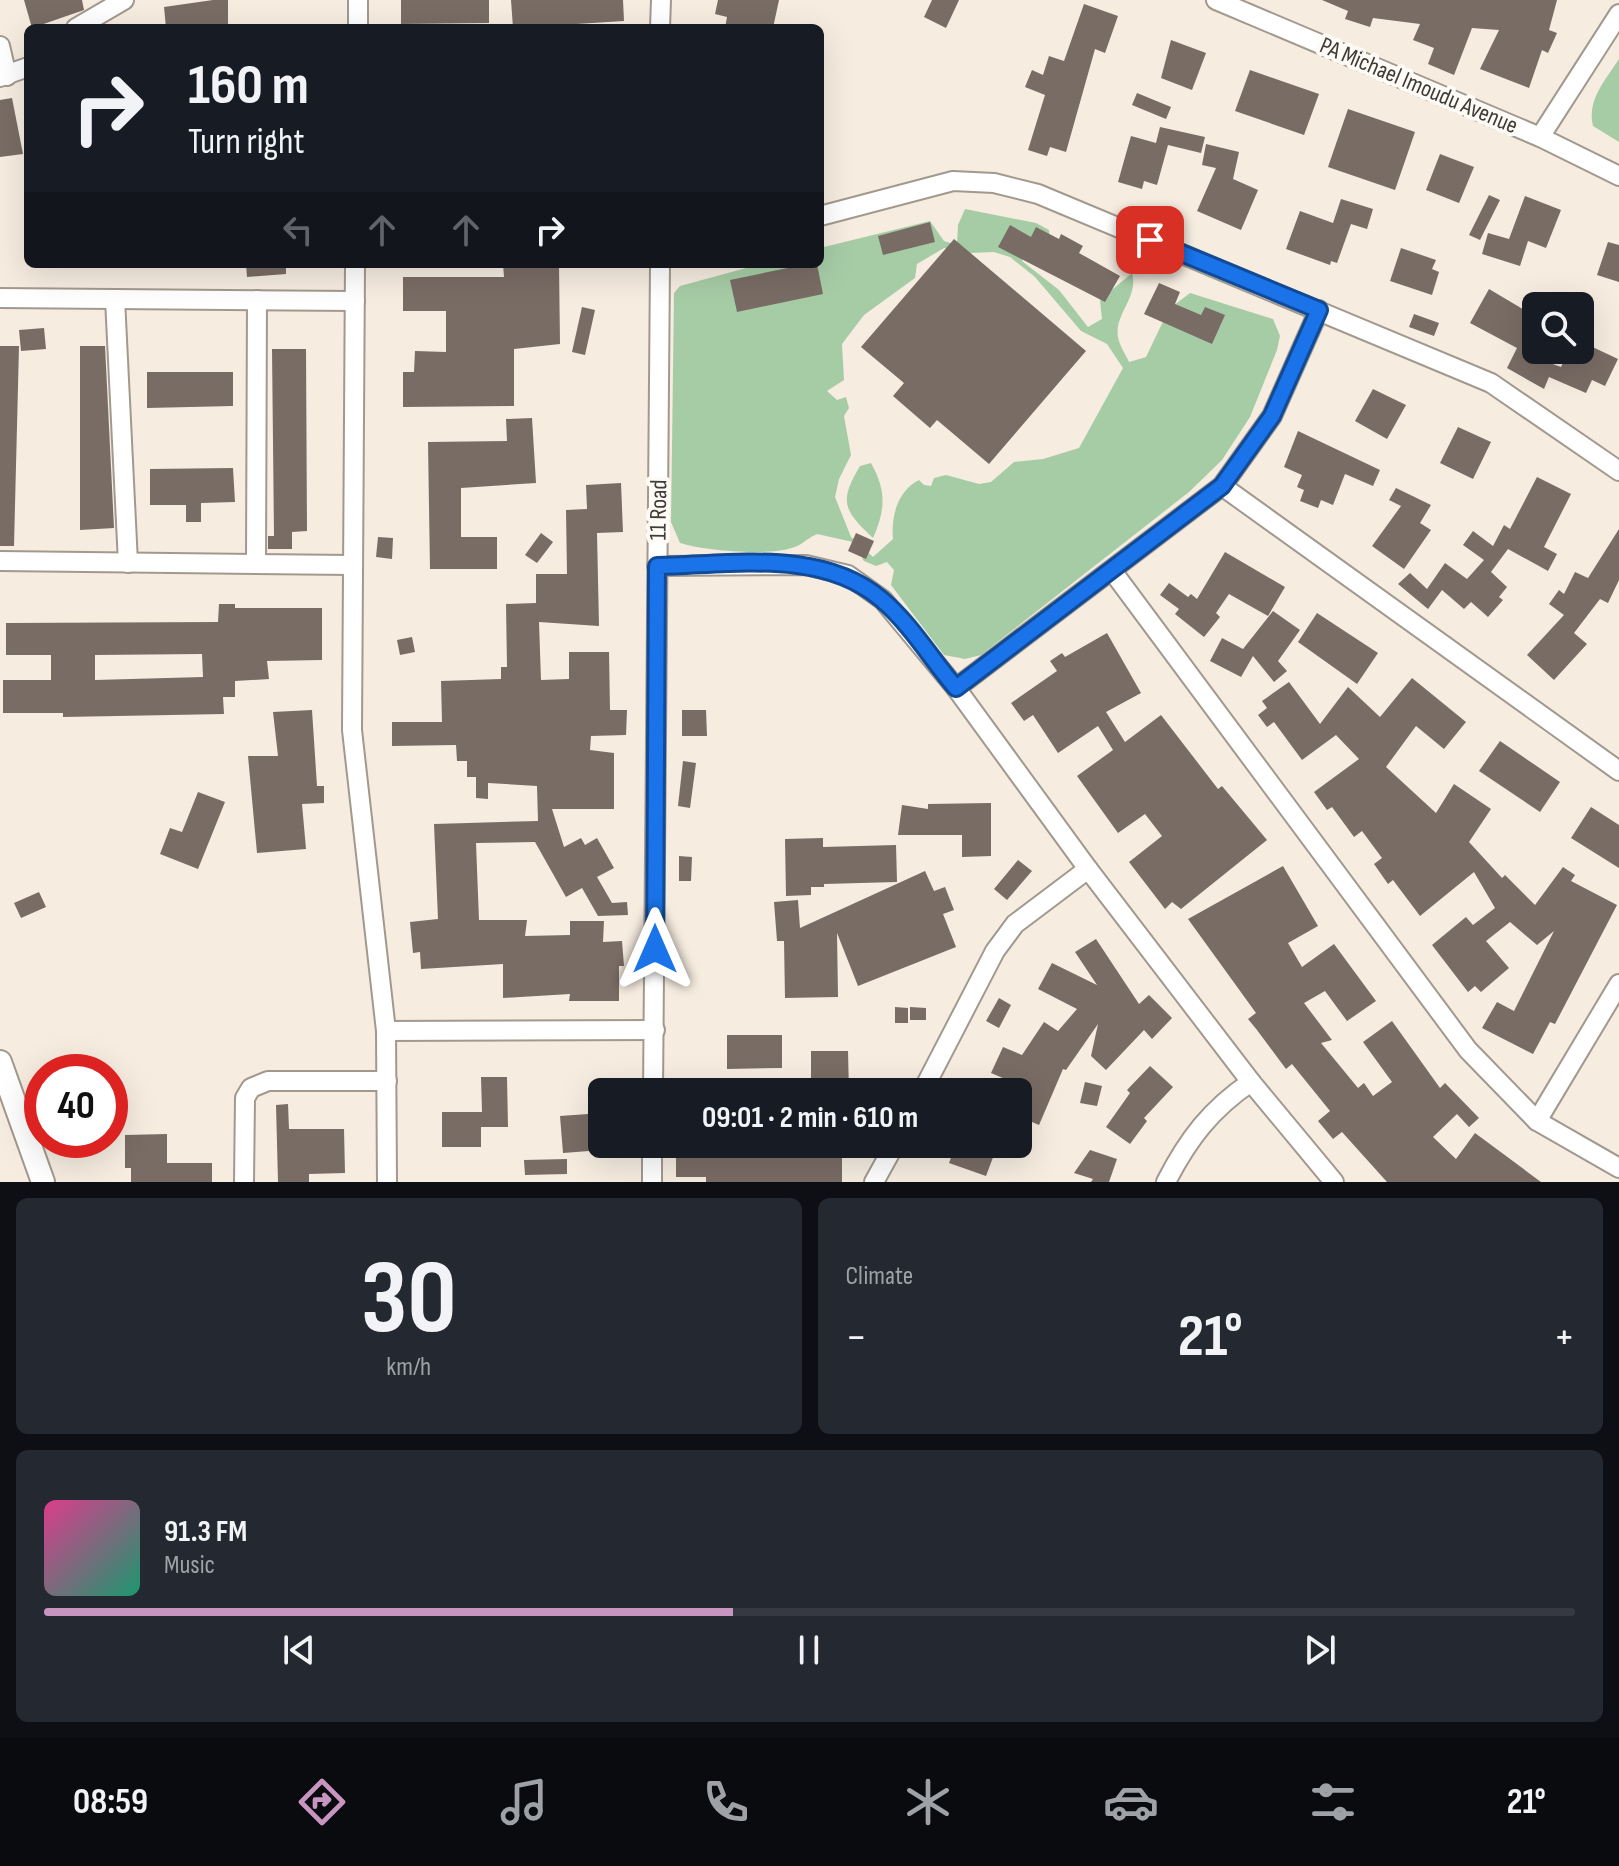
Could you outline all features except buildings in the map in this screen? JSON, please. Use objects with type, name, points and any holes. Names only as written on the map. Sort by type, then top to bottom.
[{"type":"main road","points":[[0,1062],[43,1182]]},
{"type":"street","points":[[83,24],[124,0]]},
{"type":"street","points":[[358,0],[358,24]]},
{"type":"street","points":[[660,24],[661,0]]},
{"type":"street","name":"PA Michael Imoudu Avenue","points":[[1216,0],[1540,137],[1619,176]]},
{"type":"street","points":[[1540,137],[1619,14]]},
{"type":"street","points":[[0,46],[4,77],[24,69]]},
{"type":"street","points":[[824,215],[953,181],[994,183],[1038,194],[1491,383],[1619,471]]},
{"type":"street","points":[[355,268],[352,730],[386,1031],[387,1182]]},
{"type":"street","name":"11 Road","points":[[653,1078],[660,268]]},
{"type":"street","points":[[0,298],[355,301]]},
{"type":"street","points":[[115,299],[128,563]]},
{"type":"street","points":[[256,564],[257,300]]},
{"type":"street","points":[[956,688],[1113,572],[1222,486],[1272,416],[1319,310]]},
{"type":"street","points":[[1222,486],[1619,771]]},
{"type":"street","points":[[0,561],[352,565]]},
{"type":"street","points":[[657,566],[806,565],[848,575],[883,600],[956,688],[1088,869],[1251,1082],[1334,1182]]},
{"type":"street","points":[[1113,572],[1468,1050],[1537,1121],[1619,1168]]},
{"type":"street","points":[[929,1078],[995,951],[1015,924],[1088,869]]},
{"type":"street","points":[[1537,1121],[1619,984]]},
{"type":"street","points":[[386,1031],[655,1030]]},
{"type":"street","points":[[244,1182],[245,1098],[251,1088],[268,1081],[387,1081]]},
{"type":"street","points":[[1166,1182],[1187,1140],[1210,1114],[1251,1082]]},
{"type":"street","points":[[652,1158],[652,1182]]},
{"type":"street","points":[[874,1182],[887,1158]]},
{"type":"green space","points":[[1619,59],[1619,142],[1593,126],[1592,116],[1598,91]]},
{"type":"green space","points":[[965,209],[1036,223],[1049,230],[1050,245],[1026,253],[1022,261],[1059,290],[1088,327],[1102,319],[1100,300],[1132,273],[1132,290],[1118,329],[1120,343],[1129,362],[1146,357],[1169,309],[1190,293],[1273,319],[1280,336],[1250,417],[1222,460],[1189,492],[981,655],[965,659],[944,655],[891,585],[894,570],[887,562],[876,566],[864,561],[853,542],[817,534],[801,544],[777,551],[724,551],[680,543],[671,522],[674,293],[680,286],[746,268],[824,268],[824,247],[930,221],[944,241],[957,245],[958,225]],"holes":[[[944,248],[970,253],[994,252],[1010,257],[1035,277],[1081,331],[1107,344],[1123,368],[1079,448],[1043,459],[1014,462],[991,482],[979,484],[946,475],[934,478],[931,486],[919,480],[905,491],[897,505],[893,539],[873,557],[851,537],[835,497],[839,479],[851,455],[844,416],[849,408],[846,397],[837,400],[827,391],[844,380],[842,344],[864,315],[915,278],[917,264]]]},
{"type":"green space","points":[[871,463],[882,491],[882,509],[873,538],[855,520],[847,505],[853,478],[860,466]]},
{"type":"route","points":[[655,949],[657,566],[806,565],[848,575],[883,600],[956,688],[1113,572],[1222,486],[1272,416],[1319,310],[1150,240]]}]
